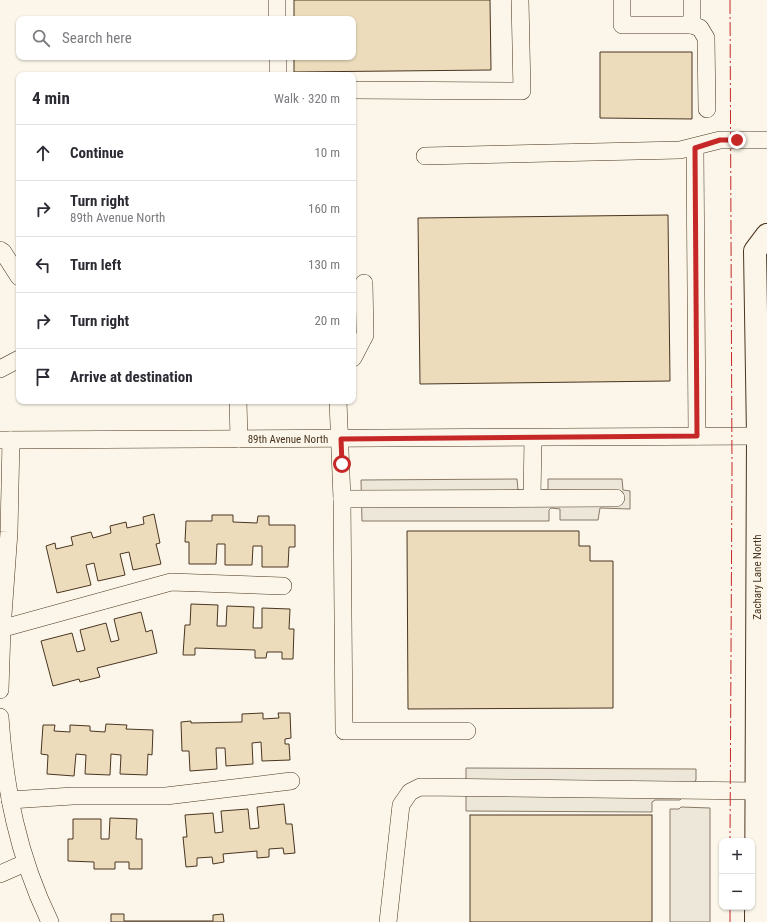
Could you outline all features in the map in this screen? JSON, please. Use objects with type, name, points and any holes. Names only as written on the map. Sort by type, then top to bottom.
[{"type":"main road","name":"Zachary Lane North","points":[[756,922],[756,791],[762,436],[755,251],[767,235]]},
{"type":"street","points":[[277,0],[277,16]]},
{"type":"street","points":[[356,90],[522,91],[520,0]]},
{"type":"street","points":[[622,0],[622,25],[692,25],[700,28],[706,38],[707,109]]},
{"type":"street","points":[[692,0],[692,25]]},
{"type":"street","points":[[278,60],[278,72]]},
{"type":"street","points":[[425,156],[680,150],[695,148],[720,140],[767,140]]},
{"type":"street","points":[[695,148],[697,436]]},
{"type":"street","points":[[0,250],[3,252],[16,272]]},
{"type":"street","points":[[356,352],[365,335],[364,283]]},
{"type":"street","points":[[0,369],[16,361]]},
{"type":"street","points":[[238,404],[239,439]]},
{"type":"street","points":[[338,404],[341,439],[344,731],[467,731]]},
{"type":"street","name":"89th Avenue North","points":[[5,440],[762,436]]},
{"type":"street","points":[[532,498],[533,438]]},
{"type":"street","points":[[0,690],[1,629],[9,532],[5,440]]},
{"type":"street","points":[[342,499],[616,498]]},
{"type":"street","points":[[1,629],[171,582],[284,586]]},
{"type":"street","points":[[0,717],[3,766],[25,863],[50,922]]},
{"type":"street","points":[[10,800],[73,796],[166,796],[291,781]]},
{"type":"street","points":[[388,922],[401,805],[410,792],[420,787],[756,791]]},
{"type":"street","points":[[0,874],[25,863]]},
{"type":"shaded area","points":[[517,479],[518,490],[548,490],[548,479],[622,479],[623,490],[630,491],[630,509],[600,508],[598,520],[560,520],[560,509],[551,508],[549,510],[549,521],[362,521],[361,480]]},
{"type":"shaded area","points":[[466,768],[696,769],[696,780],[680,800],[655,800],[652,802],[652,812],[466,811]]},
{"type":"shaded area","points":[[681,807],[710,808],[710,922],[670,922],[670,809],[679,809]]},
{"type":"building","points":[[294,0],[490,0],[491,70],[294,72],[294,60],[356,60],[356,16],[294,16]]},
{"type":"building","points":[[600,52],[692,52],[692,119],[600,118]]},
{"type":"building","points":[[668,215],[670,381],[420,384],[418,218]]},
{"type":"building","points":[[154,514],[160,543],[156,544],[161,564],[133,570],[129,552],[120,554],[125,575],[98,581],[94,563],[86,565],[91,585],[57,593],[46,546],[55,543],[56,549],[73,545],[71,537],[91,532],[93,538],[111,533],[110,526],[126,522],[127,528],[144,524],[143,517]]},
{"type":"building","points":[[212,515],[233,515],[233,522],[257,523],[258,516],[269,516],[269,525],[295,525],[295,547],[289,547],[288,567],[262,567],[262,546],[253,546],[252,565],[225,565],[225,544],[217,544],[216,564],[189,564],[189,542],[185,542],[186,521],[212,521]]},
{"type":"building","points":[[407,531],[579,531],[579,546],[590,546],[590,561],[613,561],[613,708],[408,709]]},
{"type":"building","points":[[191,604],[218,605],[217,626],[226,626],[227,606],[254,607],[253,628],[262,628],[262,608],[290,609],[289,629],[294,629],[293,659],[282,659],[282,652],[267,652],[266,658],[255,658],[255,650],[195,648],[195,655],[183,655],[185,625],[190,625]]},
{"type":"building","points":[[141,612],[146,632],[152,630],[157,653],[97,668],[100,677],[80,682],[79,679],[53,686],[41,641],[72,633],[77,652],[85,650],[80,630],[106,623],[111,642],[119,640],[114,619]]},
{"type":"building","points":[[263,713],[263,719],[279,718],[278,713],[290,713],[291,738],[285,739],[285,744],[289,744],[290,760],[262,761],[261,742],[252,743],[253,764],[226,766],[225,748],[216,748],[217,769],[190,771],[189,751],[182,751],[181,722],[242,722],[242,714]]},
{"type":"building","points":[[106,724],[127,725],[126,729],[153,730],[152,755],[148,754],[147,775],[120,774],[121,755],[111,754],[110,775],[85,774],[86,755],[76,754],[74,776],[47,774],[48,755],[41,754],[43,725],[55,725],[54,731],[70,732],[70,725],[90,726],[90,731],[105,732]]},
{"type":"building","points":[[284,804],[286,824],[292,824],[295,853],[284,854],[283,848],[269,849],[269,857],[257,858],[257,851],[223,854],[224,862],[213,864],[212,857],[197,858],[197,866],[186,867],[183,837],[187,837],[185,815],[213,813],[215,833],[223,832],[221,811],[248,809],[250,829],[259,828],[257,807]]},
{"type":"building","points":[[470,815],[652,815],[652,922],[470,922]]},
{"type":"building","points":[[110,818],[137,819],[136,839],[142,839],[142,869],[129,869],[129,862],[115,862],[115,869],[94,869],[94,862],[68,861],[68,839],[73,839],[73,819],[101,819],[101,839],[109,839]]},
{"type":"building","points":[[111,914],[124,914],[124,921],[213,921],[213,915],[223,914],[224,922],[111,922]]},
{"type":"power","points":[[730,0],[732,469],[730,838]]},
{"type":"power","points":[[730,910],[730,922]]},
{"type":"route","points":[[342,464],[341,439],[697,436],[695,148],[720,140],[737,140]]}]
